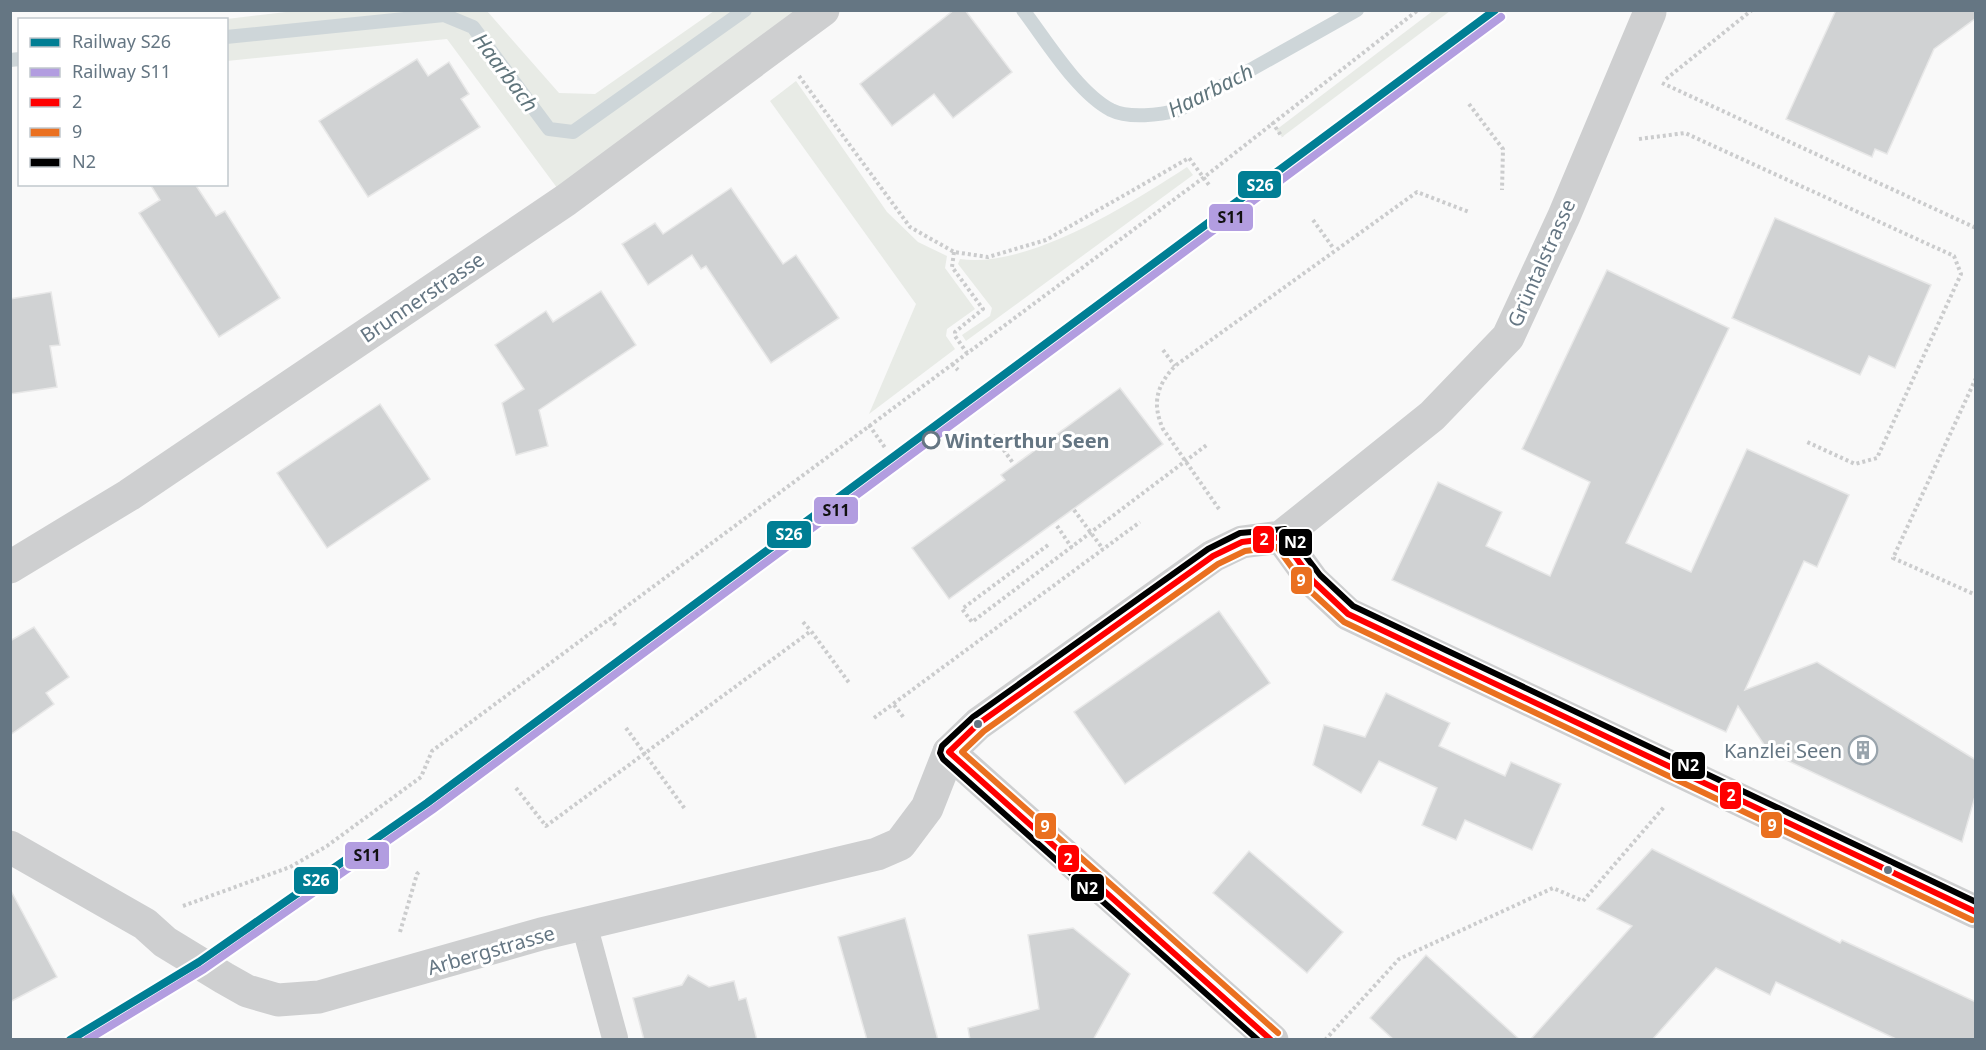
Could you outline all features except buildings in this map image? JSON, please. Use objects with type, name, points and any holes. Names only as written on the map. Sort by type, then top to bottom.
[{"type":"street","name":"Brunnerstrasse","points":[[10,567],[129,495],[546,213],[778,46],[824,10]]},
{"type":"street","name":"Grüntalstrasse","points":[[1281,537],[1432,416],[1508,337],[1650,11]]},
{"type":"street","points":[[1272,1040],[950,752],[998,710],[1213,556],[1242,542],[1281,537],[1313,581],[1348,614],[1976,912]]},
{"type":"street","name":"Arbergstrasse","points":[[10,847],[136,919],[165,942],[247,991],[278,1000],[319,997],[584,924],[866,857],[900,844],[927,808],[950,752]]},
{"type":"lane","points":[[584,924],[615,1038]]},
{"type":"path","points":[[175,909],[290,867],[327,846],[421,777],[432,751],[1203,178],[1418,10]]},
{"type":"path","points":[[1661,82],[1752,10]]},
{"type":"path","points":[[778,46],[910,227],[954,252],[988,257],[1046,240],[1189,158],[1209,185]]},
{"type":"path","points":[[1626,67],[1976,228]]},
{"type":"path","points":[[1469,104],[1503,149],[1502,190]]},
{"type":"path","points":[[1272,122],[1282,137]]},
{"type":"path","points":[[1600,129],[1630,140],[1684,133],[1954,256],[1960,274],[1877,458],[1855,464],[1805,441]]},
{"type":"path","points":[[1242,542],[1163,429],[1156,414],[1156,396],[1163,378],[1175,366],[1334,249],[1417,192],[1469,212]]},
{"type":"path","points":[[1313,219],[1334,249]]},
{"type":"path","points":[[954,252],[952,267],[983,309],[955,332],[955,336],[967,353]]},
{"type":"path","points":[[1163,350],[1175,366]]},
{"type":"path","points":[[952,364],[958,370]]},
{"type":"path","points":[[1976,378],[1893,558],[1976,595]]},
{"type":"path","points":[[868,425],[886,449]]},
{"type":"path","points":[[993,435],[1013,463]]},
{"type":"path","points":[[1048,545],[962,609],[972,622],[1092,534],[1208,444]]},
{"type":"path","points":[[1074,510],[1103,549]]},
{"type":"path","points":[[874,718],[1140,522]]},
{"type":"path","points":[[1057,526],[1072,548]]},
{"type":"path","points":[[610,618],[616,626]]},
{"type":"path","points":[[803,622],[850,684]]},
{"type":"path","points":[[516,788],[546,826],[811,631]]},
{"type":"path","points":[[894,705],[904,717]]},
{"type":"path","points":[[626,728],[685,809]]},
{"type":"path","points":[[1326,1040],[1399,959],[1552,888],[1583,901],[1666,804]]},
{"type":"path","points":[[386,979],[417,874],[420,872]]},
{"type":"shaded area","points":[[303,10],[487,11],[559,93],[595,94],[714,11],[823,11],[566,200],[447,39],[228,61],[228,19]]},
{"type":"shaded area","points":[[1434,10],[1450,11],[1282,137],[1276,130]]},
{"type":"shaded area","points":[[796,81],[887,212],[918,242],[947,256],[945,268],[975,309],[947,329],[946,336],[955,349],[869,414],[916,304],[770,101]]},
{"type":"shaded area","points":[[1187,167],[1193,175],[966,341],[962,335],[990,316],[992,308],[958,264],[960,259],[987,259],[1016,254],[1047,244],[1108,215]]},
{"type":"waterway","name":"Haarbach","points":[[228,37],[444,15],[473,27],[549,129],[573,132],[745,10]]},
{"type":"waterway","name":"Haarbach","points":[[1023,10],[1086,91],[1111,110],[1135,115],[1154,115],[1179,110],[1357,10]]},
{"type":"waterway","name":"Haarbach","points":[[10,60],[18,59]]},
{"type":"rail line","name":"S26","points":[[70,1040],[199,962],[427,803],[1495,10]]},
{"type":"rail line","name":"S11","points":[[87,1040],[204,969],[432,810],[1501,17]]},
{"type":"transit line","name":"N2","points":[[1258,1040],[943,759],[940,753],[942,746],[973,717],[1208,549],[1240,533],[1285,529],[1320,575],[1353,606],[1976,902]]},
{"type":"transit line","name":"2","points":[[1271,1040],[949,752],[978,724],[1213,556],[1242,542],[1281,537],[1313,581],[1348,614],[1976,912]]},
{"type":"transit line","name":"9","points":[[1278,1033],[962,752],[984,731],[1218,564],[1245,551],[1277,547],[1306,587],[1344,622],[1972,920]]},
{"type":"place","name":"Winterthur Seen","points":[[931,440]]},
{"type":"place","name":"Kanzlei Seen","points":[[1863,750]]}]
